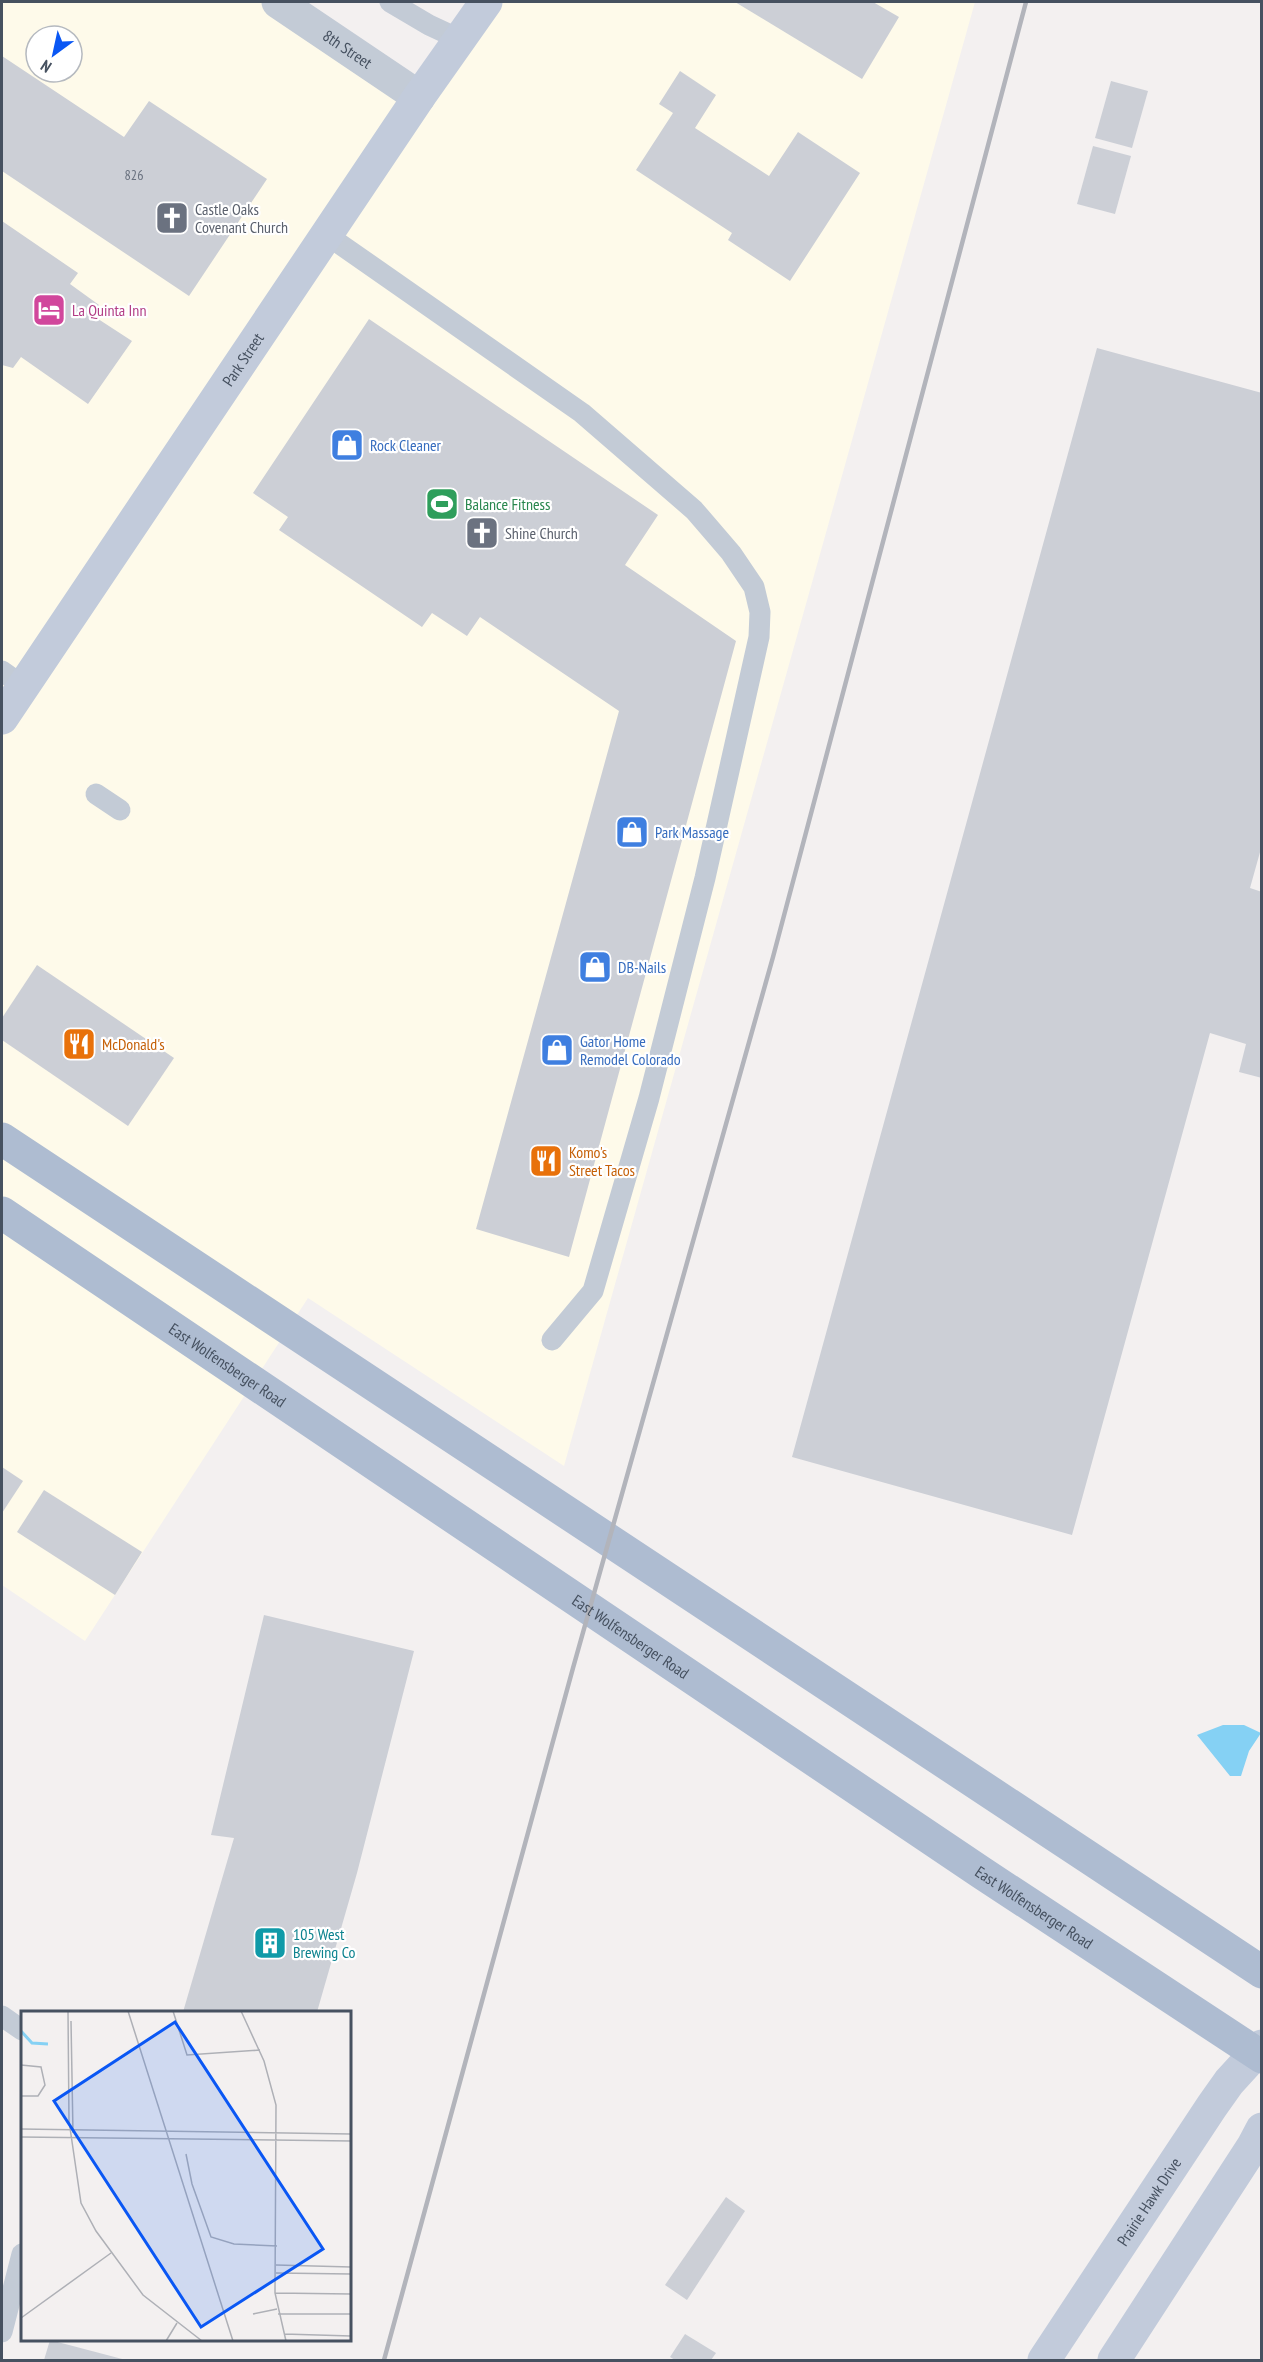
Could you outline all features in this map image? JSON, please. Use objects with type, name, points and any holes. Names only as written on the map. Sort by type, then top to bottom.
[{"type":"main road","points":[[2,1139],[1262,1972]]},
{"type":"main road","name":"East Wolfensberger Road","points":[[2,1213],[973,1866],[1259,2052]]},
{"type":"street","name":"8th Street","points":[[278,2],[418,97]]},
{"type":"street","name":"Park Street","points":[[2,718],[12,678],[327,235],[418,97],[486,2]]},
{"type":"street","name":"Prairie Hawk Drive","points":[[1044,2361],[1229,2082],[1259,2052]]},
{"type":"street","points":[[1114,2361],[1262,2129]]},
{"type":"lane","points":[[390,2],[429,25],[459,39]]},
{"type":"lane","points":[[327,235],[582,413],[632,454],[694,510],[731,553],[754,587],[760,612],[759,637],[705,878],[649,1098],[593,1291],[552,1340]]},
{"type":"lane","points":[[96,794],[120,810]]},
{"type":"lane","points":[[2,2016],[21,2029]]},
{"type":"lane","points":[[2,2332],[21,2258]]},
{"type":"shaded area","points":[[2,2],[278,2],[418,97],[486,2],[975,2],[564,1466],[308,1298],[85,1641],[2,1585]]},
{"type":"water","points":[[1223,1725],[1244,1725],[1261,1733],[1249,1751],[1241,1776],[1230,1776],[1197,1735]]},
{"type":"building","points":[[735,2],[873,2],[899,17],[862,79]]},
{"type":"building","points":[[2,56],[24,71],[24,84],[44,84],[124,137],[149,101],[267,179],[189,296],[2,171]]},
{"type":"building","points":[[680,71],[716,95],[695,128],[769,176],[798,132],[860,173],[790,281],[728,240],[732,233],[636,170],[673,113],[659,104]]},
{"type":"building","points":[[1111,81],[1148,91],[1132,148],[1095,138]]},
{"type":"building","points":[[1093,146],[1131,156],[1115,214],[1077,204]]},
{"type":"building","name":"La Quinta Inn","points":[[2,221],[78,273],[70,284],[99,305],[92,315],[132,341],[88,404],[21,357],[13,368],[2,365]]},
{"type":"building","points":[[369,319],[658,515],[625,565],[736,641],[569,1257],[476,1229],[619,711],[480,617],[467,636],[432,613],[422,627],[279,530],[288,517],[253,493]]},
{"type":"building","points":[[1097,348],[1262,393],[1262,845],[1250,888],[1262,892],[1262,1078],[1239,1072],[1246,1044],[1210,1033],[1072,1535],[792,1457]]},
{"type":"building","points":[[37,965],[174,1058],[128,1126],[2,1040],[2,1018]]},
{"type":"building","points":[[2,1467],[23,1481],[2,1513]]},
{"type":"building","points":[[44,1490],[142,1552],[115,1595],[17,1532]]},
{"type":"building","points":[[264,1615],[414,1651],[357,1873],[317,2011],[183,2011],[234,1838],[211,1835]]},
{"type":"building","points":[[726,2197],[745,2211],[687,2300],[665,2285]]},
{"type":"building","points":[[685,2334],[716,2353],[711,2360],[675,2360],[670,2357]]},
{"type":"building","points":[[50,2341],[54,2341],[126,2360],[44,2360]]},
{"type":"railway","points":[[384,2360],[573,1668],[773,957],[1026,2]]},
{"type":"place","name":"Castle Oaks Covenant Church","points":[[172,218]]},
{"type":"place","name":"La Quinta Inn","points":[[49,310]]},
{"type":"place","name":"Rock Cleaner","points":[[347,445]]},
{"type":"place","name":"Balance Fitness","points":[[442,504]]},
{"type":"place","name":"Shine Church","points":[[482,533]]},
{"type":"place","name":"Park Massage","points":[[632,832]]},
{"type":"place","name":"DB-Nails","points":[[595,967]]},
{"type":"place","name":"McDonald's","points":[[79,1044]]},
{"type":"place","name":"Gator Home Remodel Colorado","points":[[557,1050]]},
{"type":"place","name":"Komo's Street Tacos","points":[[546,1161]]},
{"type":"place","name":"105 West Brewing Co","points":[[270,1943]]}]
